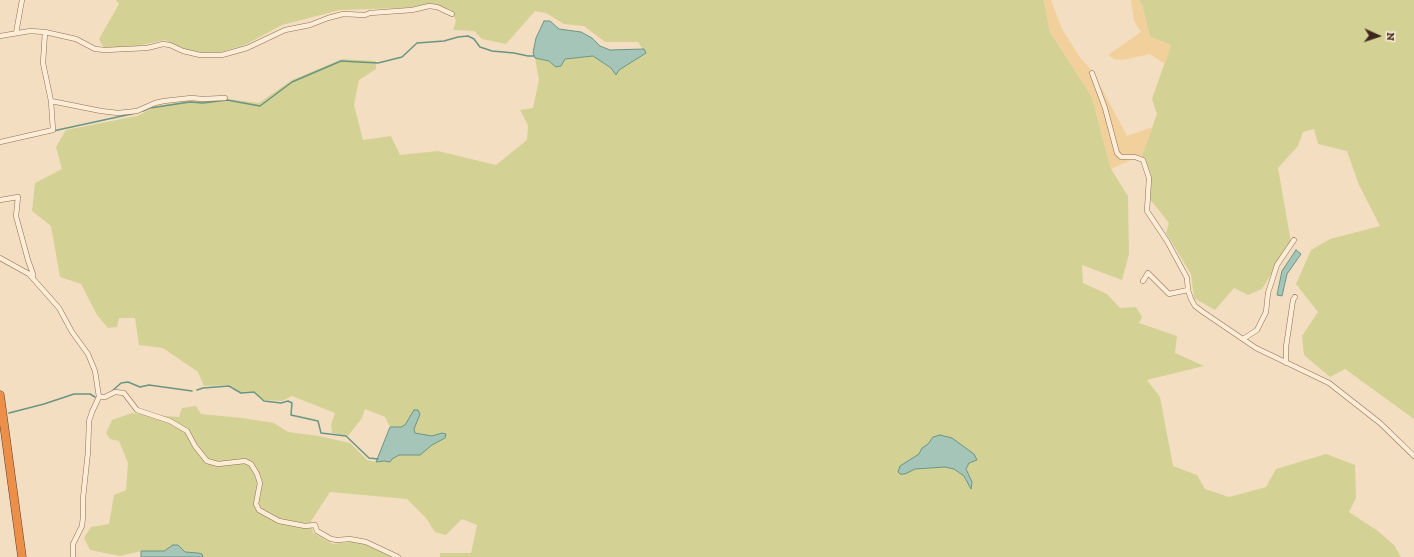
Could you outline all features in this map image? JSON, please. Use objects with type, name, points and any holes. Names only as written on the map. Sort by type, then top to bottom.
[{"type":"highway","points":[[0,394],[22,557]]},
{"type":"street","points":[[16,33],[22,0]]},
{"type":"street","points":[[0,36],[16,33],[45,32],[76,39],[95,49],[147,48],[163,44],[200,55],[222,55],[248,48],[285,30],[310,25],[343,14],[365,15],[370,13],[412,10],[429,6],[437,7],[452,14]]},
{"type":"street","points":[[0,142],[53,130],[51,101],[43,64],[45,32]]},
{"type":"street","points":[[1092,73],[1105,108],[1117,153],[1121,157],[1135,157],[1143,160],[1149,178],[1147,211],[1167,241],[1186,278],[1188,290],[1195,306],[1256,348],[1329,384],[1380,423],[1414,456]]},
{"type":"street","points":[[51,101],[101,112],[118,113],[137,111],[155,103],[164,101],[191,98],[225,98]]},
{"type":"street","points":[[0,200],[18,197],[16,216],[33,278]]},
{"type":"street","points":[[1243,339],[1257,330],[1266,312],[1268,293],[1277,265],[1294,240]]},
{"type":"street","points":[[0,258],[29,274],[59,308],[72,332],[88,354],[95,371],[99,397],[89,421],[88,452],[83,498],[84,517],[82,526],[73,544],[73,557]]},
{"type":"street","points":[[1143,281],[1148,273],[1169,294],[1188,290]]},
{"type":"street","points":[[1286,363],[1286,347],[1293,300],[1295,297]]},
{"type":"street","points":[[99,397],[105,397],[116,392],[124,393],[137,410],[170,421],[187,431],[195,446],[207,461],[218,464],[245,461],[251,464],[260,483],[256,504],[259,510],[278,520],[305,526],[315,524],[317,531],[331,539],[350,539],[366,542],[398,557]]},
{"type":"shaded area","points":[[116,0],[1044,0],[1050,32],[1092,97],[1111,169],[1128,196],[1129,254],[1122,280],[1082,265],[1083,283],[1107,294],[1120,308],[1136,307],[1142,317],[1139,323],[1177,336],[1175,353],[1204,366],[1147,380],[1160,397],[1173,466],[1197,475],[1205,489],[1229,497],[1266,487],[1276,469],[1326,454],[1355,465],[1356,498],[1349,512],[1378,531],[1394,545],[1401,557],[440,557],[440,553],[471,553],[477,525],[462,519],[446,535],[435,532],[426,518],[407,499],[330,492],[311,521],[313,533],[333,544],[357,541],[393,557],[203,557],[202,554],[185,552],[178,546],[173,545],[164,551],[141,551],[120,556],[90,550],[84,538],[91,527],[109,524],[114,495],[126,490],[128,463],[119,441],[110,439],[106,433],[112,420],[132,413],[179,417],[182,408],[196,406],[201,414],[274,423],[288,432],[319,436],[350,443],[367,460],[376,462],[390,427],[385,417],[365,409],[362,418],[348,436],[332,433],[331,425],[335,413],[292,396],[282,401],[264,400],[253,391],[241,392],[230,385],[204,386],[198,372],[163,348],[139,345],[135,318],[119,318],[117,327],[108,328],[97,315],[81,284],[60,277],[51,226],[32,211],[35,183],[62,169],[56,147],[66,130],[137,116],[157,106],[191,100],[202,101],[228,99],[259,103],[292,80],[342,59],[376,61],[376,69],[359,80],[354,105],[363,140],[391,136],[400,155],[438,151],[496,165],[527,140],[528,125],[520,110],[533,108],[539,80],[535,58],[549,61],[561,66],[565,59],[593,56],[611,68],[619,70],[645,53],[638,42],[605,42],[584,26],[564,24],[546,13],[535,11],[506,44],[482,39],[474,31],[453,30],[456,21],[452,10],[434,4],[402,8],[340,10],[282,25],[245,45],[221,52],[201,53],[184,49],[165,40],[137,46],[104,48],[99,39],[119,4]],"holes":[[[933,437],[977,460],[969,463],[966,469],[972,482],[971,489],[964,476],[954,469],[945,467],[915,469],[900,466],[920,454],[922,448],[928,444]]]},
{"type":"shaded area","points":[[1138,0],[1414,0],[1414,419],[1345,369],[1330,377],[1304,355],[1302,336],[1318,312],[1296,284],[1311,250],[1330,239],[1380,226],[1359,185],[1347,151],[1318,144],[1314,129],[1303,132],[1298,146],[1278,168],[1291,242],[1262,289],[1248,295],[1234,288],[1215,310],[1194,298],[1191,274],[1166,233],[1169,223],[1149,198],[1151,174],[1142,155],[1157,114],[1152,99],[1171,45],[1150,37],[1142,5]]},
{"type":"shaded area","points":[[544,21],[550,21],[559,29],[581,32],[592,38],[600,46],[610,50],[644,49],[646,53],[619,70],[616,75],[611,68],[593,56],[565,59],[561,66],[556,67],[549,61],[535,58],[533,53],[536,38]]},
{"type":"shaded area","points":[[1296,250],[1301,254],[1287,274],[1282,296],[1277,295],[1282,271]]},
{"type":"shaded area","points":[[414,410],[418,410],[420,414],[414,429],[415,433],[432,436],[442,433],[446,434],[445,438],[432,445],[420,455],[399,455],[390,462],[376,462],[390,427],[401,427],[405,425]]},
{"type":"shaded area","points":[[940,435],[952,438],[974,454],[977,460],[969,463],[966,469],[972,482],[971,489],[964,476],[954,469],[945,467],[915,469],[905,474],[900,474],[898,472],[900,466],[919,454],[922,448],[928,444],[933,437]]},
{"type":"shaded area","points":[[173,545],[178,545],[185,552],[202,554],[203,557],[141,557],[141,551],[164,551]]},
{"type":"sand","points":[[1044,0],[1051,0],[1062,29],[1079,56],[1093,72],[1127,136],[1153,127],[1142,155],[1111,169],[1092,97],[1050,32]]},
{"type":"sand","points":[[1131,0],[1138,0],[1142,5],[1150,37],[1171,45],[1165,64],[1150,54],[1123,60],[1114,59],[1108,55],[1141,32],[1134,21]]},
{"type":"waterway","points":[[143,111],[150,108],[190,102],[203,103],[227,100],[260,106],[292,82],[341,61],[378,63],[402,57],[417,43],[444,41],[458,37],[468,36],[474,39],[480,47],[492,51],[534,56]]},
{"type":"waterway","points":[[53,131],[136,113]]},
{"type":"waterway","points":[[110,393],[121,383],[128,382],[140,387],[149,385],[192,391]]},
{"type":"waterway","points":[[197,390],[203,388],[229,386],[241,393],[254,392],[264,401],[281,403],[288,401],[292,403],[291,415],[318,421],[321,433],[346,436],[369,458],[378,459]]},
{"type":"waterway","points":[[9,413],[74,394],[90,394],[95,397]]}]
